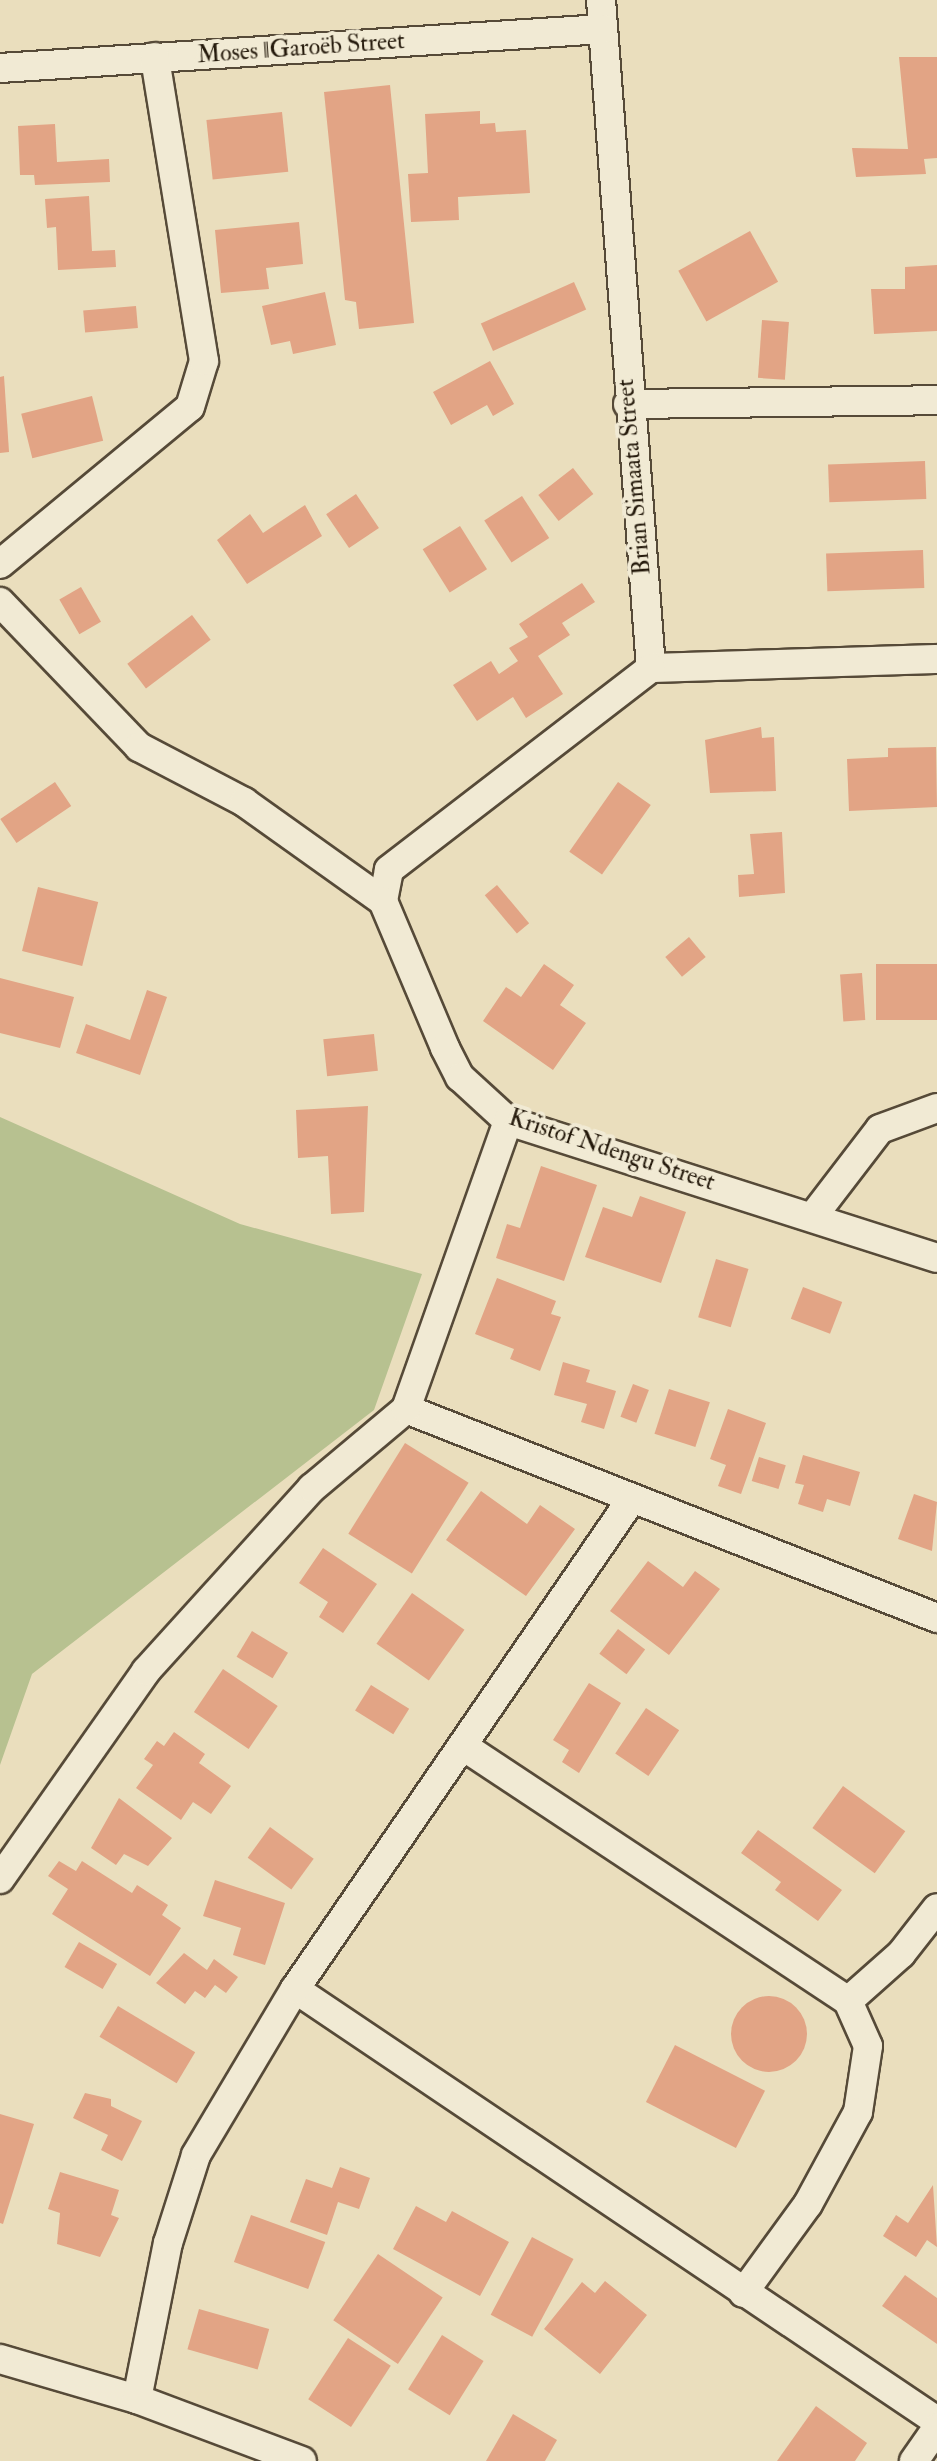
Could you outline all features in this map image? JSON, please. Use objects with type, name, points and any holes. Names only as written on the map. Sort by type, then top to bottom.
[{"type":"street","name":"Brian Simaata Street","points":[[601,0],[628,404],[651,668]]},
{"type":"street","name":"Moses ǁGaroëb Street","points":[[0,68],[603,29]]},
{"type":"street","points":[[0,564],[190,407],[204,361],[155,57]]},
{"type":"street","points":[[628,404],[937,400]]},
{"type":"street","points":[[0,602],[139,747],[244,802],[383,901],[389,870],[651,668],[937,659]]},
{"type":"street","name":"Kristof Ndengu Street","points":[[383,901],[460,1077],[508,1121],[814,1215],[937,1258]]},
{"type":"street","points":[[814,1215],[880,1129],[937,1108]]},
{"type":"street","points":[[0,1879],[146,1671],[312,1488],[406,1409],[508,1121]]},
{"type":"street","points":[[406,1409],[937,1618]]},
{"type":"street","points":[[137,2399],[168,2243],[196,2155],[295,1989],[631,1500]]},
{"type":"street","points":[[463,1746],[848,2001],[868,2046],[858,2112],[808,2204],[743,2293]]},
{"type":"street","points":[[848,2001],[901,1954],[937,1908]]},
{"type":"street","points":[[295,1989],[937,2421]]},
{"type":"street","points":[[0,2359],[137,2399],[302,2461]]},
{"type":"street","points":[[914,2461],[937,2428]]},
{"type":"green space","points":[[0,1117],[240,1224],[422,1274],[374,1410],[32,1674],[0,1765]]},
{"type":"building","points":[[899,57],[937,57],[937,158],[924,159],[926,174],[856,177],[852,148],[908,149]]},
{"type":"building","points":[[390,85],[414,323],[359,329],[356,302],[345,300],[324,92]]},
{"type":"building","points":[[480,111],[480,124],[495,123],[496,132],[526,130],[530,193],[458,197],[459,220],[411,222],[408,174],[428,173],[425,114]]},
{"type":"building","points":[[282,112],[288,172],[213,180],[206,120]]},
{"type":"building","points":[[55,124],[57,162],[109,159],[110,182],[35,185],[34,175],[20,175],[18,126]]},
{"type":"building","points":[[89,196],[92,251],[115,250],[116,267],[58,270],[56,227],[47,228],[45,199]]},
{"type":"building","points":[[299,222],[303,264],[266,268],[269,289],[221,293],[215,230]]},
{"type":"building","points":[[750,231],[778,282],[706,321],[678,271]]},
{"type":"building","points":[[937,265],[937,331],[874,334],[871,289],[905,289],[905,267]]},
{"type":"building","points":[[574,282],[586,309],[493,351],[481,323]]},
{"type":"building","points":[[325,292],[336,345],[293,354],[290,341],[271,345],[262,306]]},
{"type":"building","points":[[136,306],[138,328],[85,333],[83,311]]},
{"type":"building","points":[[762,320],[789,322],[785,380],[758,378]]},
{"type":"building","points":[[490,361],[514,404],[493,416],[487,405],[451,425],[433,392]]},
{"type":"building","points":[[4,376],[9,452],[0,453],[0,377]]},
{"type":"building","points":[[92,396],[103,441],[32,458],[21,414]]},
{"type":"building","points":[[925,461],[926,499],[829,502],[828,464]]},
{"type":"building","points":[[573,468],[593,494],[559,521],[538,495]]},
{"type":"building","points":[[356,494],[379,528],[349,548],[326,514]]},
{"type":"building","points":[[522,496],[549,538],[511,562],[484,521]]},
{"type":"building","points":[[305,505],[322,536],[247,584],[217,540],[250,514],[263,533]]},
{"type":"building","points":[[460,526],[487,569],[450,593],[423,549]]},
{"type":"building","points":[[923,550],[924,588],[827,591],[826,553]]},
{"type":"building","points":[[582,583],[595,602],[562,623],[570,635],[538,656],[563,694],[526,718],[513,697],[477,721],[453,685],[491,661],[499,674],[518,661],[509,648],[528,637],[519,624]]},
{"type":"building","points":[[81,587],[101,622],[79,634],[59,600]]},
{"type":"building","points":[[192,615],[211,640],[146,689],[127,664]]},
{"type":"building","points":[[761,727],[762,738],[774,737],[776,791],[710,793],[705,740]]},
{"type":"building","points":[[936,747],[937,807],[849,811],[847,759],[888,757],[888,748]]},
{"type":"building","points":[[55,782],[71,806],[17,843],[0,819]]},
{"type":"building","points":[[618,782],[651,805],[602,875],[569,852]]},
{"type":"building","points":[[782,832],[785,893],[739,897],[738,875],[754,874],[750,834]]},
{"type":"building","points":[[497,885],[529,923],[517,934],[485,895]]},
{"type":"building","points":[[38,887],[98,902],[82,966],[22,951]]},
{"type":"building","points":[[689,937],[706,957],[682,977],[665,957]]},
{"type":"building","points":[[544,964],[574,985],[560,1005],[586,1023],[553,1070],[483,1021],[506,987],[521,997]]},
{"type":"building","points":[[876,964],[937,964],[937,1020],[876,1020]]},
{"type":"building","points":[[862,973],[865,1020],[843,1021],[840,975]]},
{"type":"building","points":[[0,978],[74,997],[60,1048],[0,1033]]},
{"type":"building","points":[[147,990],[167,997],[140,1075],[76,1053],[86,1024],[130,1040]]},
{"type":"building","points":[[374,1034],[378,1071],[327,1076],[323,1039]]},
{"type":"building","points":[[368,1106],[364,1212],[331,1214],[328,1156],[298,1158],[296,1110]]},
{"type":"building","points":[[541,1166],[597,1185],[564,1281],[496,1258],[507,1224],[520,1228]]},
{"type":"building","points":[[640,1196],[686,1212],[661,1283],[585,1257],[603,1207],[632,1217]]},
{"type":"building","points":[[716,1259],[749,1269],[731,1327],[698,1317]]},
{"type":"building","points":[[497,1278],[556,1301],[551,1314],[561,1317],[540,1371],[510,1359],[514,1349],[475,1334]]},
{"type":"building","points":[[803,1287],[842,1302],[830,1334],[791,1319]]},
{"type":"building","points":[[563,1362],[590,1370],[586,1382],[616,1391],[604,1429],[581,1422],[587,1404],[554,1395]]},
{"type":"building","points":[[633,1384],[649,1390],[636,1423],[620,1417]]},
{"type":"building","points":[[669,1389],[710,1402],[695,1447],[654,1434]]},
{"type":"building","points":[[728,1409],[766,1423],[741,1494],[718,1486],[726,1465],[710,1459]]},
{"type":"building","points":[[405,1443],[469,1483],[412,1573],[348,1534]]},
{"type":"building","points":[[803,1455],[860,1472],[850,1506],[827,1499],[823,1512],[798,1504],[804,1485],[795,1483]]},
{"type":"building","points":[[759,1457],[786,1465],[778,1489],[752,1481]]},
{"type":"building","points":[[481,1491],[527,1524],[540,1505],[575,1529],[526,1596],[446,1540]]},
{"type":"building","points":[[914,1494],[937,1502],[932,1551],[898,1539]]},
{"type":"building","points":[[323,1548],[377,1584],[343,1633],[319,1617],[328,1602],[299,1583]]},
{"type":"building","points":[[648,1561],[683,1587],[695,1571],[720,1589],[669,1655],[610,1611]]},
{"type":"building","points":[[412,1593],[464,1630],[429,1680],[376,1644]]},
{"type":"building","points":[[618,1629],[645,1649],[626,1674],[599,1654]]},
{"type":"building","points":[[252,1631],[288,1653],[273,1678],[237,1657]]},
{"type":"building","points":[[223,1669],[278,1706],[249,1749],[194,1712]]},
{"type":"building","points":[[589,1683],[621,1703],[579,1773],[562,1762],[569,1750],[553,1740]]},
{"type":"building","points":[[371,1685],[409,1709],[393,1734],[355,1710]]},
{"type":"building","points":[[646,1708],[679,1730],[648,1776],[615,1754]]},
{"type":"building","points":[[174,1732],[205,1754],[199,1763],[231,1786],[211,1814],[193,1802],[181,1820],[136,1788],[153,1765],[144,1759],[157,1741],[164,1746]]},
{"type":"building","points":[[843,1786],[905,1831],[875,1873],[812,1828]]},
{"type":"building","points":[[119,1798],[172,1838],[148,1866],[124,1854],[116,1865],[91,1848]]},
{"type":"building","points":[[270,1827],[314,1859],[291,1889],[248,1858]]},
{"type":"building","points":[[758,1830],[842,1890],[818,1921],[775,1890],[781,1882],[741,1853]]},
{"type":"building","points":[[59,1861],[76,1871],[82,1861],[132,1893],[137,1885],[168,1905],[162,1915],[181,1928],[150,1976],[52,1914],[68,1889],[48,1876]]},
{"type":"building","points":[[215,1880],[285,1903],[265,1965],[233,1955],[241,1928],[203,1916]]},
{"type":"building","points":[[79,1942],[117,1964],[103,1989],[64,1967]]},
{"type":"building","points":[[184,1953],[207,1970],[214,1959],[238,1977],[226,1993],[215,1985],[205,1998],[195,1991],[185,2004],[156,1983]]},
{"type":"building","points":[[762,1996],[776,1996],[790,2002],[801,2013],[807,2034],[804,2049],[796,2061],[776,2072],[762,2072],[748,2066],[737,2055],[731,2041],[731,2027],[737,2013],[748,2002]]},
{"type":"building","points":[[118,2006],[195,2052],[177,2083],[99,2037]]},
{"type":"building","points":[[675,2045],[765,2091],[736,2148],[646,2102]]},
{"type":"building","points":[[85,2093],[111,2099],[111,2106],[142,2121],[122,2161],[101,2150],[108,2135],[73,2118]]},
{"type":"building","points":[[0,2114],[34,2124],[3,2224],[0,2223]]},
{"type":"building","points":[[340,2167],[370,2178],[359,2209],[338,2202],[327,2235],[290,2222],[306,2179],[332,2188]]},
{"type":"building","points":[[60,2172],[119,2190],[111,2215],[119,2218],[100,2257],[57,2244],[60,2213],[48,2209]]},
{"type":"building","points":[[933,2185],[937,2247],[927,2240],[916,2257],[883,2236],[896,2215],[908,2223]]},
{"type":"building","points":[[416,2206],[446,2222],[452,2211],[509,2242],[480,2296],[393,2249]]},
{"type":"building","points":[[251,2215],[325,2242],[308,2289],[234,2262]]},
{"type":"building","points":[[532,2237],[573,2259],[532,2337],[491,2315]]},
{"type":"building","points":[[378,2254],[443,2298],[398,2364],[333,2320]]},
{"type":"building","points":[[905,2275],[937,2298],[937,2344],[882,2306]]},
{"type":"building","points":[[605,2281],[647,2315],[600,2374],[544,2329],[582,2282],[595,2293]]},
{"type":"building","points":[[199,2309],[269,2329],[258,2369],[187,2349]]},
{"type":"building","points":[[442,2335],[484,2361],[450,2415],[408,2389]]},
{"type":"building","points":[[348,2338],[391,2366],[351,2427],[308,2399]]},
{"type":"building","points":[[816,2406],[867,2443],[855,2461],[777,2461]]},
{"type":"building","points":[[513,2414],[557,2440],[545,2461],[486,2461]]}]
